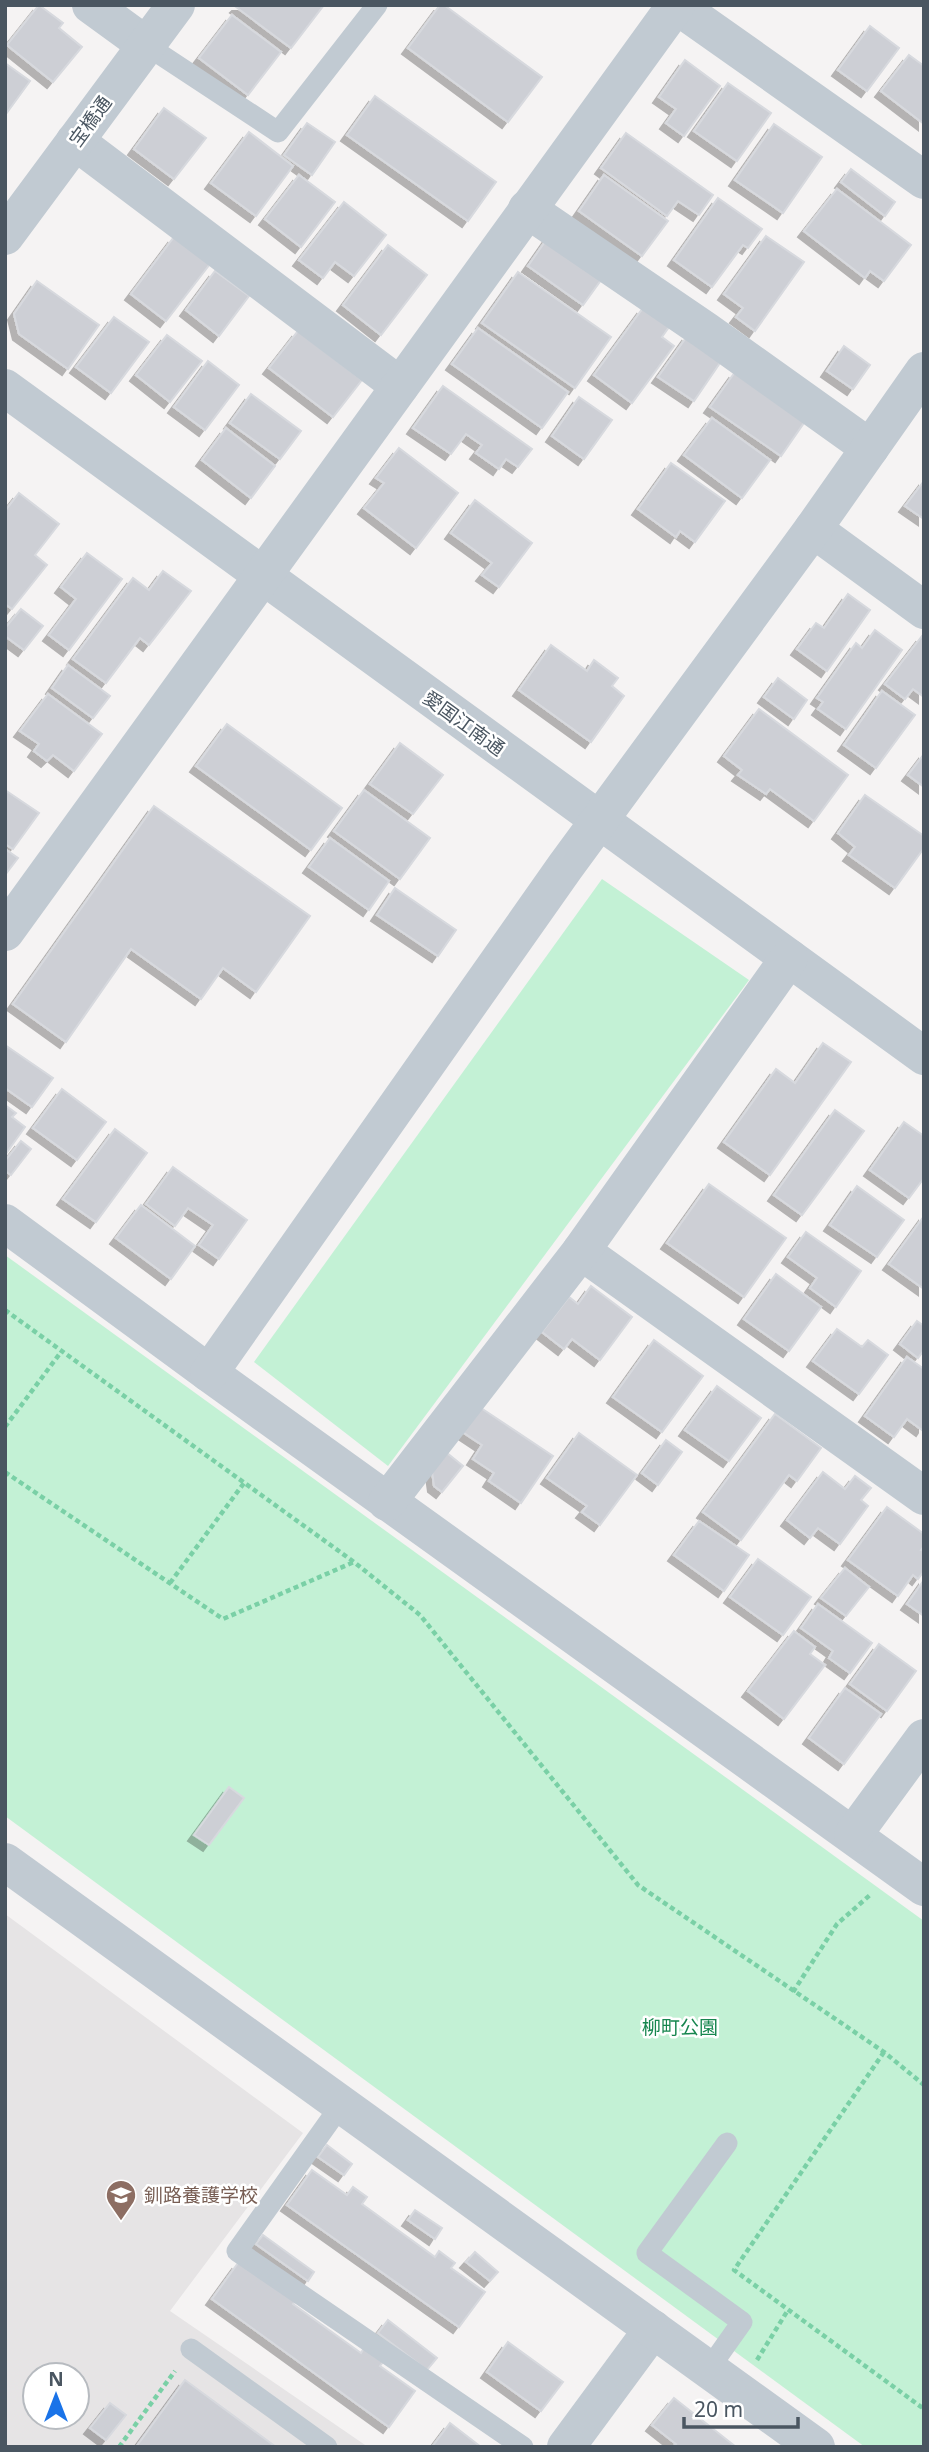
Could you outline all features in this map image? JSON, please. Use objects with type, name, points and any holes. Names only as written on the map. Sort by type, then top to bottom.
[{"type":"street","points":[[91,5],[146,45]]},
{"type":"street","name":"宝橋通","points":[[5,236],[176,5]]},
{"type":"street","points":[[5,932],[676,5],[921,171]]},
{"type":"street","points":[[75,141],[400,386]]},
{"type":"street","points":[[527,209],[706,331],[870,448]]},
{"type":"street","points":[[209,1374],[599,820],[813,529],[924,371]]},
{"type":"street","name":"愛国江南通","points":[[5,388],[924,1056]]},
{"type":"street","points":[[813,529],[924,610]]},
{"type":"street","points":[[387,1502],[581,1251],[789,958]]},
{"type":"street","points":[[5,1223],[209,1374],[912,1878]]},
{"type":"street","points":[[581,1251],[924,1496]]},
{"type":"street","points":[[853,1835],[924,1738]]},
{"type":"street","points":[[5,1863],[816,2447]]},
{"type":"street","points":[[565,2447],[653,2329]]},
{"type":"lane","points":[[146,45],[278,132],[377,5]]},
{"type":"lane","points":[[341,2105],[237,2250],[523,2447]]},
{"type":"lane","points":[[723,2380],[742,2322],[647,2253],[727,2143]]},
{"type":"lane","points":[[191,2349],[327,2447]]},
{"type":"path","points":[[5,1310],[354,1562],[420,1615],[638,1885],[884,2052],[924,2085]]},
{"type":"path","points":[[5,1427],[61,1352]]},
{"type":"path","points":[[5,1472],[223,1619],[354,1562]]},
{"type":"path","points":[[170,1583],[244,1483]]},
{"type":"path","points":[[793,1992],[837,1924],[912,1878]]},
{"type":"path","points":[[884,2052],[734,2270],[924,2409]]},
{"type":"path","points":[[723,2380],[789,2310]]},
{"type":"path","points":[[119,2447],[191,2349]]},
{"type":"shaded area","name":"釧路養護学校","points":[[5,1914],[303,2133],[170,2311],[368,2447],[5,2447]]},
{"type":"green space","points":[[602,879],[749,980],[388,1466],[254,1362]]},
{"type":"green space","name":"柳町公園","points":[[5,1255],[924,1921],[924,2447],[865,2447],[5,1816]]},
{"type":"building","points":[[39,5],[63,23],[59,28],[82,47],[53,82],[7,45]]},
{"type":"building","points":[[324,5],[291,48],[236,7]]},
{"type":"building","points":[[440,5],[444,5],[542,77],[508,122],[408,48]]},
{"type":"building","points":[[232,15],[281,52],[248,95],[199,58]]},
{"type":"building","points":[[870,26],[899,48],[867,91],[838,70]]},
{"type":"building","points":[[909,55],[924,66],[924,124],[881,91]]},
{"type":"building","points":[[685,60],[720,86],[684,136],[666,123],[676,109],[659,97]]},
{"type":"building","points":[[5,63],[30,81],[6,114],[5,113]]},
{"type":"building","points":[[728,83],[771,113],[737,161],[694,131]]},
{"type":"building","points":[[375,96],[496,182],[468,221],[347,135]]},
{"type":"building","points":[[164,108],[206,138],[174,179],[134,149]]},
{"type":"building","points":[[307,123],[335,142],[312,175],[284,155]]},
{"type":"building","points":[[774,124],[822,157],[783,213],[735,180]]},
{"type":"building","points":[[249,132],[293,166],[256,216],[211,183]]},
{"type":"building","points":[[626,133],[713,195],[699,215],[678,201],[667,216],[601,168]]},
{"type":"building","points":[[851,169],[895,202],[885,216],[841,182]]},
{"type":"building","points":[[299,175],[335,202],[301,247],[265,219]]},
{"type":"building","points":[[604,175],[668,221],[642,256],[579,211]]},
{"type":"building","points":[[837,189],[911,245],[884,281],[870,271],[865,278],[804,231]]},
{"type":"building","points":[[718,198],[762,229],[748,248],[743,245],[712,287],[674,260]]},
{"type":"building","points":[[344,202],[386,235],[354,276],[335,262],[323,278],[299,260]]},
{"type":"building","points":[[549,236],[604,276],[583,305],[528,266]]},
{"type":"building","points":[[766,236],[804,262],[755,331],[736,317],[743,308],[724,294]]},
{"type":"building","points":[[174,237],[210,264],[166,321],[131,294]]},
{"type":"building","points":[[388,245],[427,275],[381,335],[343,305]]},
{"type":"building","points":[[215,271],[249,296],[219,336],[186,310]]},
{"type":"building","points":[[518,272],[611,337],[575,388],[482,323]]},
{"type":"building","points":[[37,281],[99,325],[68,369],[19,334],[14,314]]},
{"type":"building","points":[[643,308],[669,327],[662,337],[674,346],[632,403],[594,375]]},
{"type":"building","points":[[114,317],[149,342],[111,393],[76,367]]},
{"type":"building","points":[[478,328],[568,392],[542,428],[452,364]]},
{"type":"building","points":[[298,331],[362,380],[333,417],[269,368]]},
{"type":"building","points":[[167,335],[202,361],[170,402],[136,375]]},
{"type":"building","points":[[688,335],[722,360],[694,401],[658,377]]},
{"type":"building","points":[[844,346],[870,365],[853,389],[827,371]]},
{"type":"building","points":[[208,361],[239,385],[205,430],[174,407]]},
{"type":"building","points":[[735,372],[806,420],[781,456],[710,407]]},
{"type":"building","points":[[443,386],[532,449],[518,467],[506,459],[499,469],[476,453],[482,445],[466,434],[451,454],[413,428]]},
{"type":"building","points":[[251,394],[301,431],[280,459],[230,423]]},
{"type":"building","points":[[579,397],[612,420],[584,459],[552,436]]},
{"type":"building","points":[[712,418],[770,460],[742,498],[684,455]]},
{"type":"building","points":[[226,428],[275,466],[251,498],[202,460]]},
{"type":"building","points":[[399,448],[458,493],[416,548],[364,508],[384,483],[376,478]]},
{"type":"building","points":[[671,463],[725,501],[695,542],[680,531],[676,537],[638,509]]},
{"type":"building","points":[[924,481],[924,519],[905,506]]},
{"type":"building","points":[[19,493],[59,524],[35,555],[47,565],[12,609],[5,604],[5,511]]},
{"type":"building","points":[[475,500],[532,543],[499,587],[482,575],[492,563],[451,533]]},
{"type":"building","points":[[87,553],[122,579],[69,650],[49,635],[76,599],[61,587]]},
{"type":"building","points":[[163,571],[191,591],[149,645],[140,638],[106,683],[73,659],[133,578],[149,590]]},
{"type":"building","points":[[848,594],[870,610],[827,671],[797,649],[816,623],[824,628]]},
{"type":"building","points":[[21,609],[43,626],[24,650],[5,636],[5,628]]},
{"type":"building","points":[[875,630],[902,650],[846,729],[818,709],[823,702],[817,698],[856,643],[862,648]]},
{"type":"building","points":[[922,636],[924,697],[913,689],[905,699],[885,684]]},
{"type":"building","points":[[551,645],[587,671],[594,660],[618,678],[612,686],[624,696],[591,742],[519,690]]},
{"type":"building","points":[[68,665],[110,696],[93,718],[52,688]]},
{"type":"building","points":[[778,678],[807,700],[794,719],[764,697]]},
{"type":"building","points":[[882,691],[915,715],[876,768],[844,745]]},
{"type":"building","points":[[48,694],[102,734],[74,771],[53,755],[47,761],[34,751],[39,744],[20,731]]},
{"type":"building","points":[[759,709],[848,775],[814,821],[770,789],[766,794],[738,775],[742,770],[724,756]]},
{"type":"building","points":[[227,724],[342,808],[311,850],[196,766]]},
{"type":"building","points":[[400,743],[443,775],[413,814],[370,784]]},
{"type":"building","points":[[924,754],[924,787],[908,775]]},
{"type":"building","points":[[5,790],[39,813],[13,849],[5,844]]},
{"type":"building","points":[[364,790],[430,838],[400,879],[334,831]]},
{"type":"building","points":[[865,795],[924,836],[924,848],[895,888],[849,855],[855,847],[838,833]]},
{"type":"building","points":[[154,806],[310,916],[256,992],[223,968],[201,999],[131,949],[66,1042],[13,1004]]},
{"type":"building","points":[[330,838],[389,881],[369,910],[309,867]]},
{"type":"building","points":[[5,849],[18,858],[5,875]]},
{"type":"building","points":[[395,888],[456,930],[438,956],[377,915]]},
{"type":"building","points":[[823,1043],[851,1062],[770,1175],[724,1142],[776,1069],[795,1083]]},
{"type":"building","points":[[5,1045],[53,1078],[32,1107],[5,1088]]},
{"type":"building","points":[[62,1089],[106,1122],[77,1160],[33,1128]]},
{"type":"building","points":[[5,1105],[16,1113],[12,1117],[25,1127],[5,1155]]},
{"type":"building","points":[[835,1110],[864,1131],[802,1215],[774,1195]]},
{"type":"building","points":[[904,1122],[924,1136],[924,1178],[909,1198],[870,1170]]},
{"type":"building","points":[[115,1129],[147,1153],[96,1222],[63,1199]]},
{"type":"building","points":[[21,1141],[31,1149],[11,1175],[5,1171],[5,1161]]},
{"type":"building","points":[[173,1167],[247,1220],[219,1259],[199,1245],[213,1225],[188,1208],[175,1226],[146,1204]]},
{"type":"building","points":[[709,1184],[786,1238],[744,1297],[667,1243]]},
{"type":"building","points":[[857,1186],[904,1220],[877,1257],[830,1225]]},
{"type":"building","points":[[141,1205],[195,1246],[171,1279],[116,1238]]},
{"type":"building","points":[[924,1216],[924,1289],[889,1264]]},
{"type":"building","points":[[806,1232],[861,1271],[836,1307],[810,1288],[817,1278],[788,1257]]},
{"type":"building","points":[[776,1274],[821,1307],[789,1351],[744,1319]]},
{"type":"building","points":[[591,1286],[632,1317],[600,1360],[572,1339],[564,1349],[542,1332],[569,1297],[578,1304]]},
{"type":"building","points":[[917,1321],[924,1326],[924,1350],[918,1358],[900,1344]]},
{"type":"building","points":[[837,1329],[862,1347],[868,1340],[888,1355],[859,1394],[813,1361]]},
{"type":"building","points":[[654,1340],[703,1376],[662,1432],[613,1397]]},
{"type":"building","points":[[907,1357],[924,1369],[924,1427],[922,1430],[907,1419],[894,1437],[865,1416]]},
{"type":"building","points":[[717,1386],[761,1418],[729,1461],[685,1430]]},
{"type":"building","points":[[478,1406],[553,1456],[521,1503],[489,1481],[494,1473],[473,1459],[482,1445],[461,1431]]},
{"type":"building","points":[[775,1414],[821,1448],[797,1481],[789,1475],[741,1540],[703,1512]]},
{"type":"building","points":[[579,1433],[637,1475],[600,1525],[582,1512],[587,1506],[547,1478]]},
{"type":"building","points":[[666,1440],[682,1452],[658,1485],[642,1473]]},
{"type":"building","points":[[447,1453],[463,1466],[442,1492],[434,1486],[432,1471]]},
{"type":"building","points":[[823,1472],[845,1489],[855,1476],[871,1488],[861,1500],[868,1506],[840,1544],[818,1528],[810,1538],[787,1520]]},
{"type":"building","points":[[887,1507],[924,1534],[924,1546],[921,1550],[924,1551],[924,1571],[918,1579],[913,1575],[898,1596],[848,1560]]},
{"type":"building","points":[[699,1521],[749,1555],[724,1591],[674,1555]]},
{"type":"building","points":[[758,1559],[811,1597],[783,1635],[730,1597]]},
{"type":"building","points":[[845,1568],[869,1587],[846,1616],[821,1598]]},
{"type":"building","points":[[924,1580],[924,1616],[907,1604]]},
{"type":"building","points":[[818,1604],[872,1643],[850,1673],[829,1658],[833,1651],[801,1628]]},
{"type":"building","points":[[794,1631],[815,1647],[810,1654],[825,1665],[784,1719],[748,1691]]},
{"type":"building","points":[[879,1644],[916,1671],[887,1711],[850,1684]]},
{"type":"building","points":[[845,1688],[881,1714],[844,1764],[809,1738]]},
{"type":"building","points":[[229,1787],[244,1798],[209,1845],[194,1835]]},
{"type":"building","points":[[327,2145],[352,2164],[344,2175],[318,2157]]},
{"type":"building","points":[[312,2170],[347,2195],[353,2187],[367,2197],[362,2204],[435,2257],[439,2251],[455,2263],[451,2268],[485,2292],[459,2327],[287,2205]]},
{"type":"building","points":[[415,2210],[442,2228],[435,2239],[408,2220]]},
{"type":"building","points":[[263,2235],[314,2272],[308,2281],[256,2244]]},
{"type":"building","points":[[475,2252],[498,2272],[490,2281],[466,2262]]},
{"type":"building","points":[[238,2263],[297,2299],[293,2304],[361,2353],[364,2348],[383,2362],[380,2366],[415,2391],[389,2427],[212,2299]]},
{"type":"building","points":[[388,2320],[437,2358],[427,2370],[378,2333]]},
{"type":"building","points":[[508,2342],[563,2382],[541,2411],[487,2372]]},
{"type":"building","points":[[185,2380],[276,2447],[136,2447]]},
{"type":"building","points":[[674,2398],[736,2447],[673,2447],[676,2444],[652,2425]]},
{"type":"building","points":[[110,2403],[126,2415],[106,2440],[91,2427]]},
{"type":"building","points":[[450,2423],[481,2447],[432,2447]]},
{"type":"place","name":"釧路養護学校","points":[[121,2222]]}]
